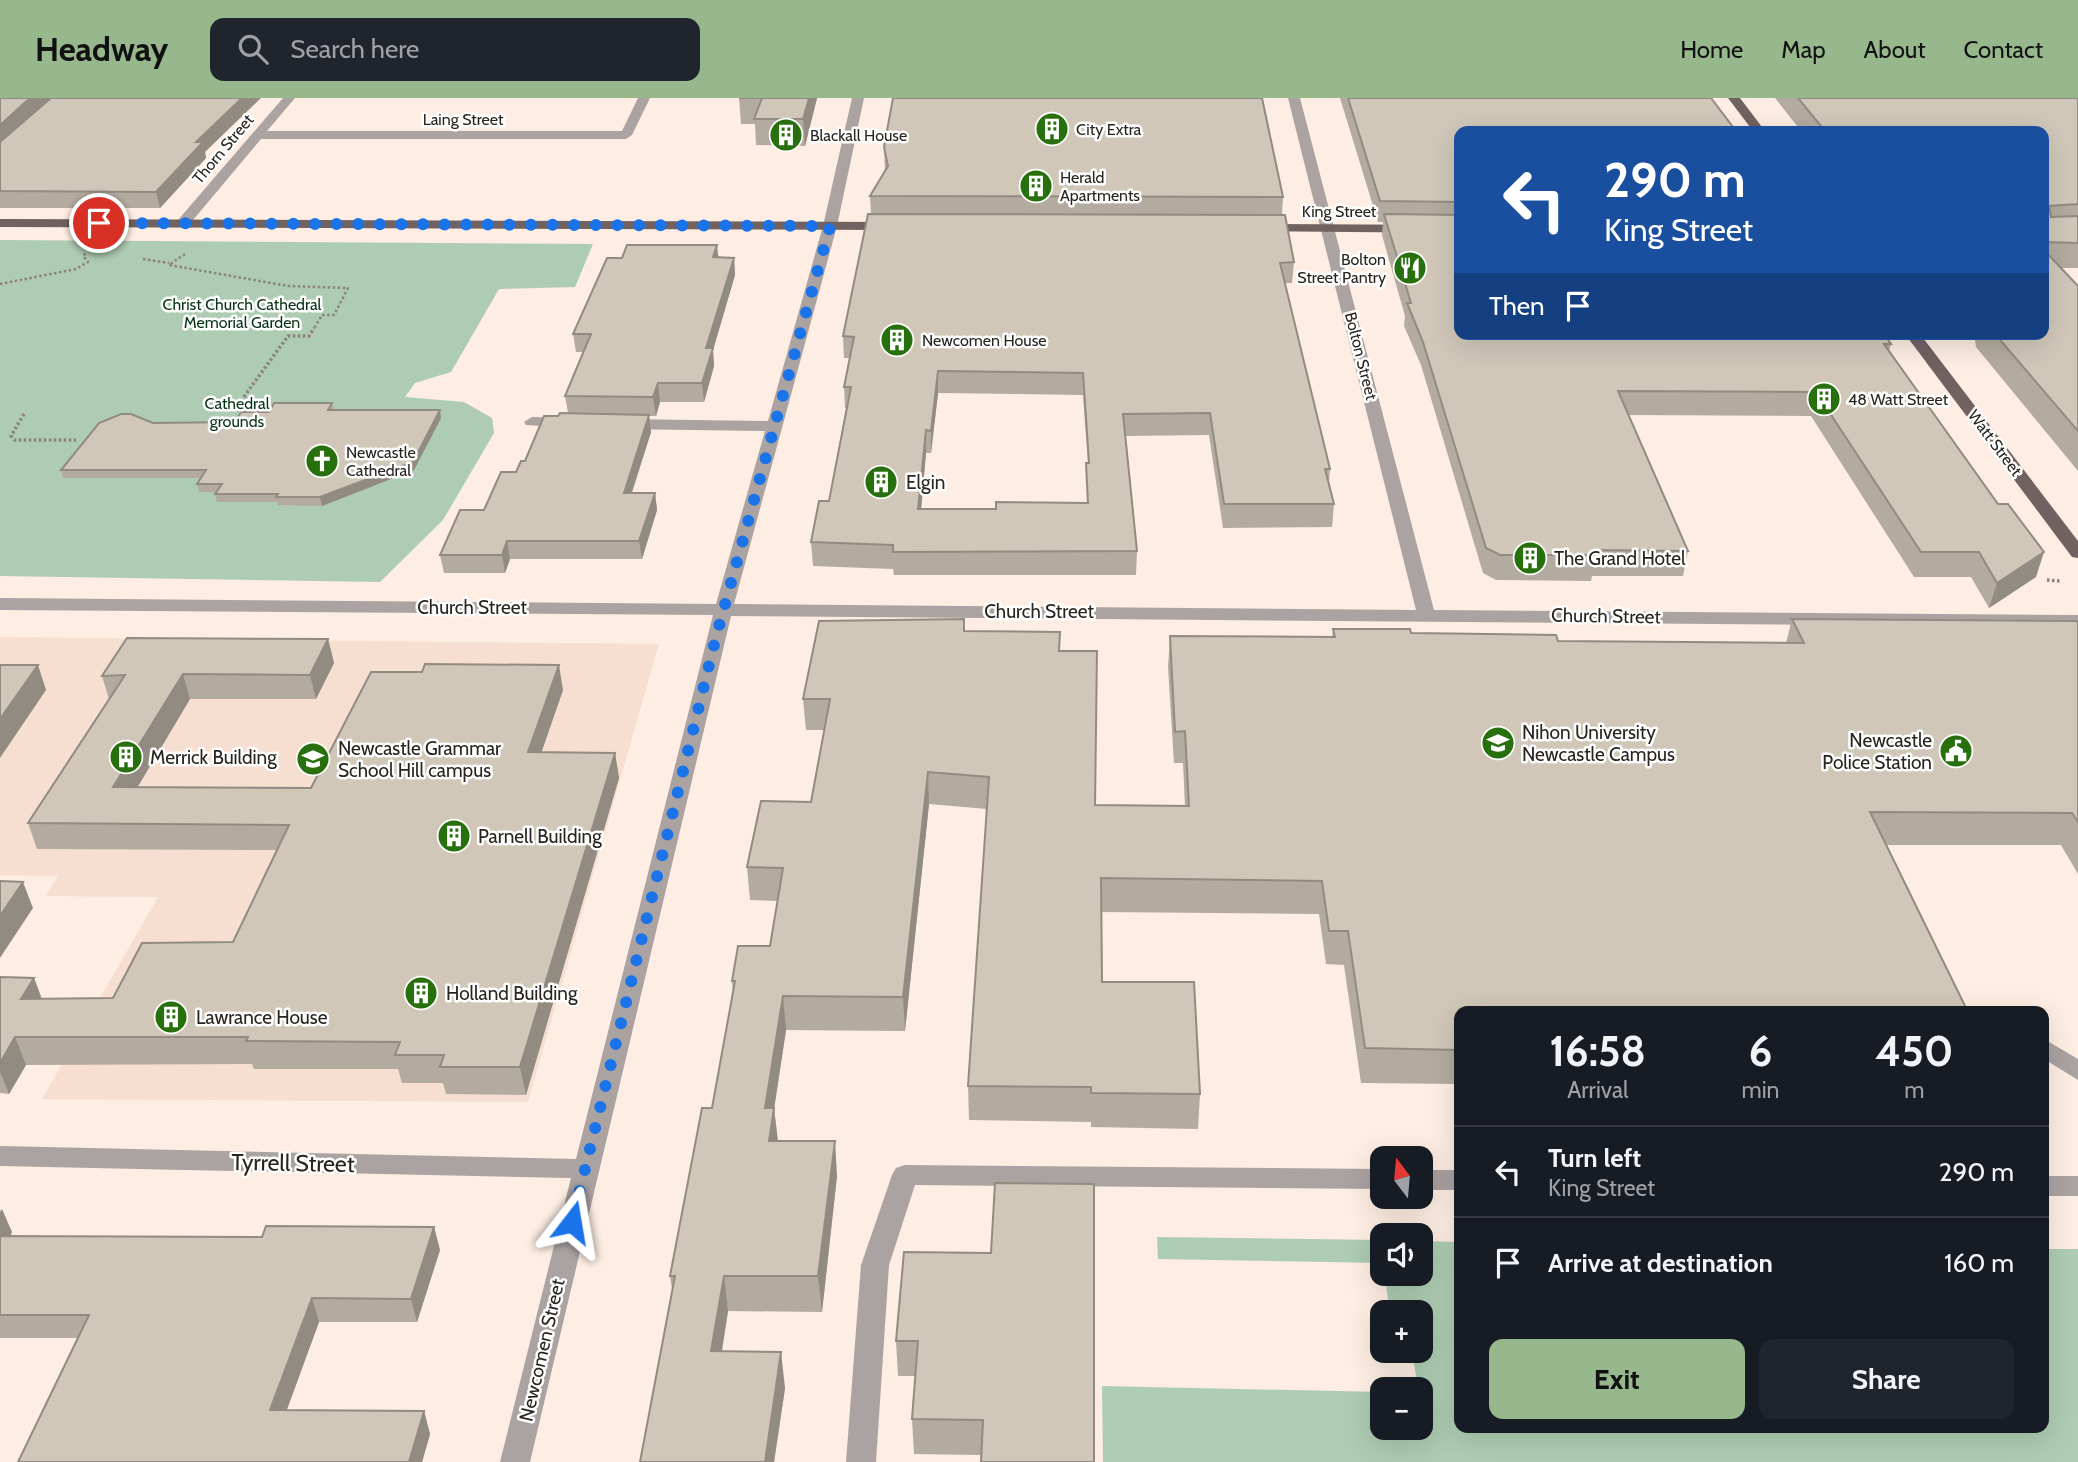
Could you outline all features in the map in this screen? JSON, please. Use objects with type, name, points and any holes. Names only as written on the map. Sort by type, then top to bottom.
[{"type":"main road","points":[[1734,98],[1755,126]]},
{"type":"main road","points":[[0,223],[913,226]]},
{"type":"main road","name":"King Street","points":[[1247,228],[1454,229]]},
{"type":"main road","name":"Watt Street","points":[[1917,340],[2078,552]]},
{"type":"street","name":"Thorn Street","points":[[183,223],[289,98]]},
{"type":"street","name":"Laing Street","points":[[258,135],[626,135],[644,98]]},
{"type":"street","name":"Newcomen Street","points":[[515,1462],[724,608],[830,226],[858,98]]},
{"type":"street","name":"Bolton Street","points":[[1294,98],[1426,614]]},
{"type":"street","points":[[533,422],[776,426]]},
{"type":"street","name":"Church Street","points":[[0,604],[2078,621]]},
{"type":"street","points":[[2049,1051],[2078,1071]]},
{"type":"street","name":"Tyrrell Street","points":[[0,1156],[585,1169]]},
{"type":"street","points":[[861,1462],[876,1265],[905,1175],[1370,1179]]},
{"type":"street","points":[[1433,1180],[1454,1180]]},
{"type":"street","points":[[2049,1186],[2078,1186]]},
{"type":"path","points":[[0,284],[76,269],[88,262],[83,256],[93,247]]},
{"type":"path","points":[[169,263],[181,255]]},
{"type":"path","points":[[143,259],[288,286],[348,288],[334,316],[322,315],[309,336],[288,336],[270,366],[256,377],[238,405]]},
{"type":"path","points":[[24,414],[11,436],[15,440],[76,440]]},
{"type":"path","points":[[2047,580],[2060,581]]},
{"type":"shaded area","name":"Newcastle Grammar School Hill campus","points":[[0,637],[659,644],[528,1102],[42,1099],[158,897],[45,896],[58,876],[0,875]]},
{"type":"green space","name":"Cathedral grounds","points":[[0,240],[593,244],[575,287],[499,289],[451,372],[415,383],[405,397],[464,402],[492,418],[494,433],[443,520],[380,582],[0,576]]},
{"type":"green space","points":[[1157,1237],[1370,1240],[1370,1263],[1158,1259]]},
{"type":"green space","points":[[1433,1241],[1454,1242],[1454,1433],[2049,1433],[2049,1249],[2078,1249],[2078,1462],[1103,1462],[1102,1386],[1370,1392],[1370,1440],[1433,1440],[1433,1377],[1416,1377],[1414,1363],[1433,1363],[1433,1300],[1388,1300],[1386,1286],[1433,1286]]},
{"type":"building","points":[[0,98],[30,98],[0,125]]},
{"type":"building","points":[[51,98],[242,98],[196,142],[203,142],[156,192],[0,191],[0,142]]},
{"type":"building","points":[[762,98],[809,98],[803,119],[754,119]]},
{"type":"building","points":[[893,98],[1262,98],[1283,197],[870,196],[888,166],[884,147]]},
{"type":"building","points":[[1348,98],[1711,98],[1732,126],[1454,126],[1454,202],[1380,201]]},
{"type":"building","points":[[1798,98],[2078,98],[2078,204],[2049,206],[2049,126],[1821,126]]},
{"type":"building","points":[[2049,206],[2051,217],[2078,216],[2078,243],[2049,242]]},
{"type":"building","points":[[868,214],[1285,215],[1294,262],[1280,263],[1330,469],[1325,469],[1334,504],[1224,504],[1210,413],[1123,414],[1137,551],[893,552],[893,545],[811,542],[819,501],[829,501],[851,387],[844,387],[854,337],[843,336]],"holes":[[[938,371],[1083,373],[1089,463],[1086,463],[1088,503],[996,502],[996,509],[918,509],[926,430],[931,431]]]},
{"type":"building","points":[[1384,214],[1454,215],[1454,340],[1888,340],[1891,344],[1884,344],[1998,504],[2008,504],[2044,552],[1997,583],[1979,552],[1921,552],[1816,392],[1618,391],[1688,551],[1593,550],[1595,555],[1500,555],[1486,548],[1423,342],[1407,303],[1411,303]]},
{"type":"building","points":[[627,245],[717,245],[713,257],[734,258],[706,348],[713,348],[702,383],[658,383],[653,397],[565,396],[591,334],[573,334],[607,258],[622,258]]},
{"type":"building","points":[[2049,255],[2078,286],[2078,431],[2000,340],[2049,340]]},
{"type":"building","name":"Newcastle Cathedral","points":[[274,403],[332,403],[328,410],[440,410],[413,462],[320,497],[215,494],[222,484],[197,484],[206,470],[61,470],[99,423],[121,414],[131,414],[153,423],[235,422],[241,412],[269,412]]},
{"type":"building","points":[[560,413],[649,415],[624,493],[655,493],[639,541],[507,541],[502,555],[440,555],[460,510],[484,510],[501,472],[516,472],[521,461],[525,461],[544,416],[558,416]]},
{"type":"building","points":[[964,619],[964,631],[1060,632],[1059,651],[1097,651],[1095,805],[1189,806],[1185,731],[1175,732],[1170,636],[1335,637],[1333,629],[1410,629],[1411,633],[1556,635],[1558,641],[1804,643],[1792,619],[2076,621],[2078,822],[2072,813],[1870,812],[1965,1006],[1454,1006],[1454,1050],[1365,1048],[1348,931],[1329,931],[1322,881],[1101,878],[1102,982],[1194,982],[1200,1094],[1091,1093],[1091,1087],[968,1086],[989,777],[928,772],[903,997],[783,996],[765,1108],[774,1108],[769,1141],[835,1141],[818,1276],[724,1276],[711,1351],[781,1352],[765,1462],[640,1462],[675,1276],[670,1276],[702,1108],[712,1108],[735,981],[732,981],[738,946],[770,946],[783,868],[747,867],[761,801],[811,802],[830,699],[803,699],[819,621]]},
{"type":"building","points":[[127,638],[328,639],[310,675],[183,674],[113,787],[311,788],[371,672],[422,672],[425,664],[559,665],[528,752],[615,753],[520,1067],[440,1067],[444,1055],[395,1055],[400,1042],[246,1041],[248,1037],[15,1037],[0,1063],[0,977],[34,978],[21,999],[113,998],[142,943],[233,942],[289,825],[28,823],[125,675],[102,676]]},
{"type":"building","points":[[0,665],[38,665],[0,719]]},
{"type":"building","points":[[0,881],[23,882],[0,916]]},
{"type":"building","points":[[995,1183],[1094,1184],[1094,1462],[981,1462],[983,1420],[912,1419],[918,1341],[896,1341],[904,1252],[991,1253]]},
{"type":"building","points":[[266,1226],[434,1227],[411,1299],[312,1298],[270,1410],[424,1411],[409,1462],[18,1462],[89,1315],[0,1315],[0,1236],[262,1237]]},
{"type":"place","name":"City Extra","points":[[1052,129]]},
{"type":"place","name":"Blackall House","points":[[786,135]]},
{"type":"place","name":"Herald Apartments","points":[[1036,186]]},
{"type":"place","name":"Bolton Street Pantry","points":[[1410,268]]},
{"type":"place","name":"Newcomen House","points":[[897,340]]},
{"type":"place","name":"48 Watt Street","points":[[1824,399]]},
{"type":"place","name":"Newcastle Cathedral","points":[[322,461]]},
{"type":"place","name":"Elgin","points":[[881,482]]},
{"type":"place","name":"The Grand Hotel","points":[[1530,558]]},
{"type":"place","name":"Nihon University Newcastle Campus","points":[[1498,743]]},
{"type":"place","name":"Newcastle Police Station","points":[[1956,751]]},
{"type":"place","name":"Merrick Building","points":[[126,757]]},
{"type":"place","name":"Newcastle Grammar School Hill campus","points":[[313,759]]},
{"type":"place","name":"Parnell Building","points":[[454,836]]},
{"type":"place","name":"Holland Building","points":[[421,993]]},
{"type":"place","name":"Lawrance House","points":[[171,1017]]},
{"type":"route","points":[[99,223],[830,226],[716,637],[572,1222]]},
{"type":"park label","name":"Christ Church Cathedral Memorial Garden","points":[[242,313]]}]
